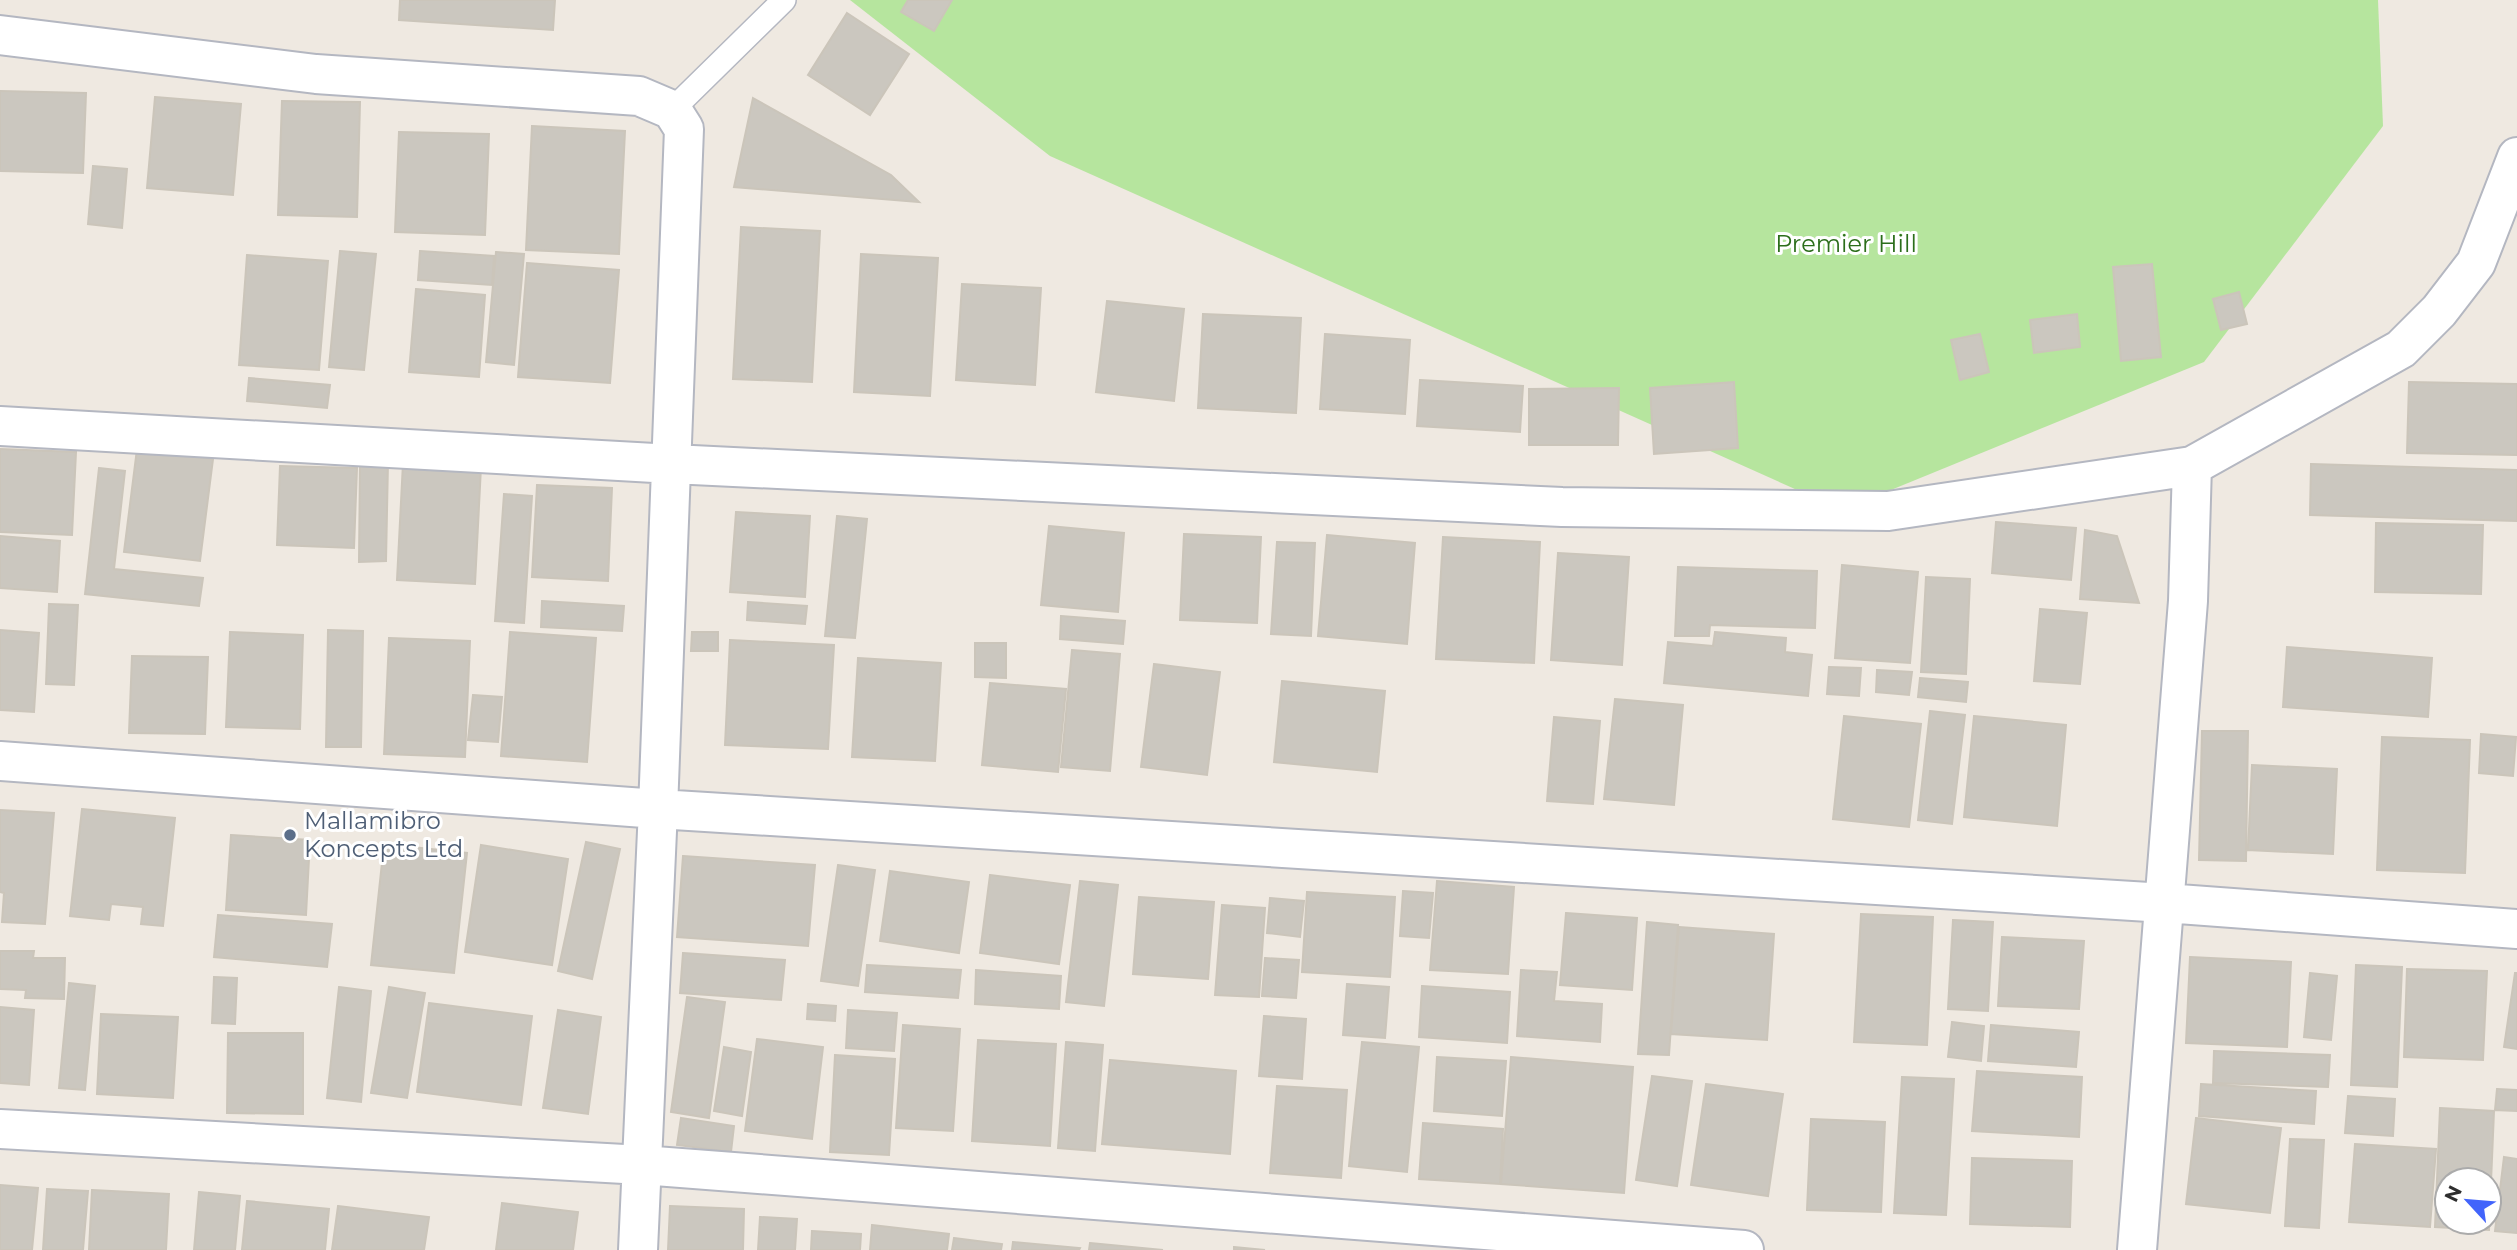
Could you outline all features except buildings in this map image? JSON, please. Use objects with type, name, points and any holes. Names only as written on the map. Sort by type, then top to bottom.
[{"type":"street","points":[[0,35],[316,74],[639,96],[672,110],[684,129],[659,809],[638,1250]]},
{"type":"street","points":[[0,426],[672,464],[1562,507],[1888,511],[2192,466],[2401,349],[2439,311],[2476,263],[2517,157]]},
{"type":"street","points":[[2137,1250],[2188,601],[2192,466]]},
{"type":"street","points":[[0,761],[659,809],[2165,903],[2517,929]]},
{"type":"street","points":[[0,1129],[642,1165],[1744,1250]]},
{"type":"lane","points":[[672,110],[784,0]]},
{"type":"green space","name":"Premier Hill","points":[[850,0],[2378,0],[2383,126],[2204,362],[1842,510],[1050,156]]},
{"type":"place","name":"Mallamibro Koncepts Ltd","points":[[290,835]]}]
